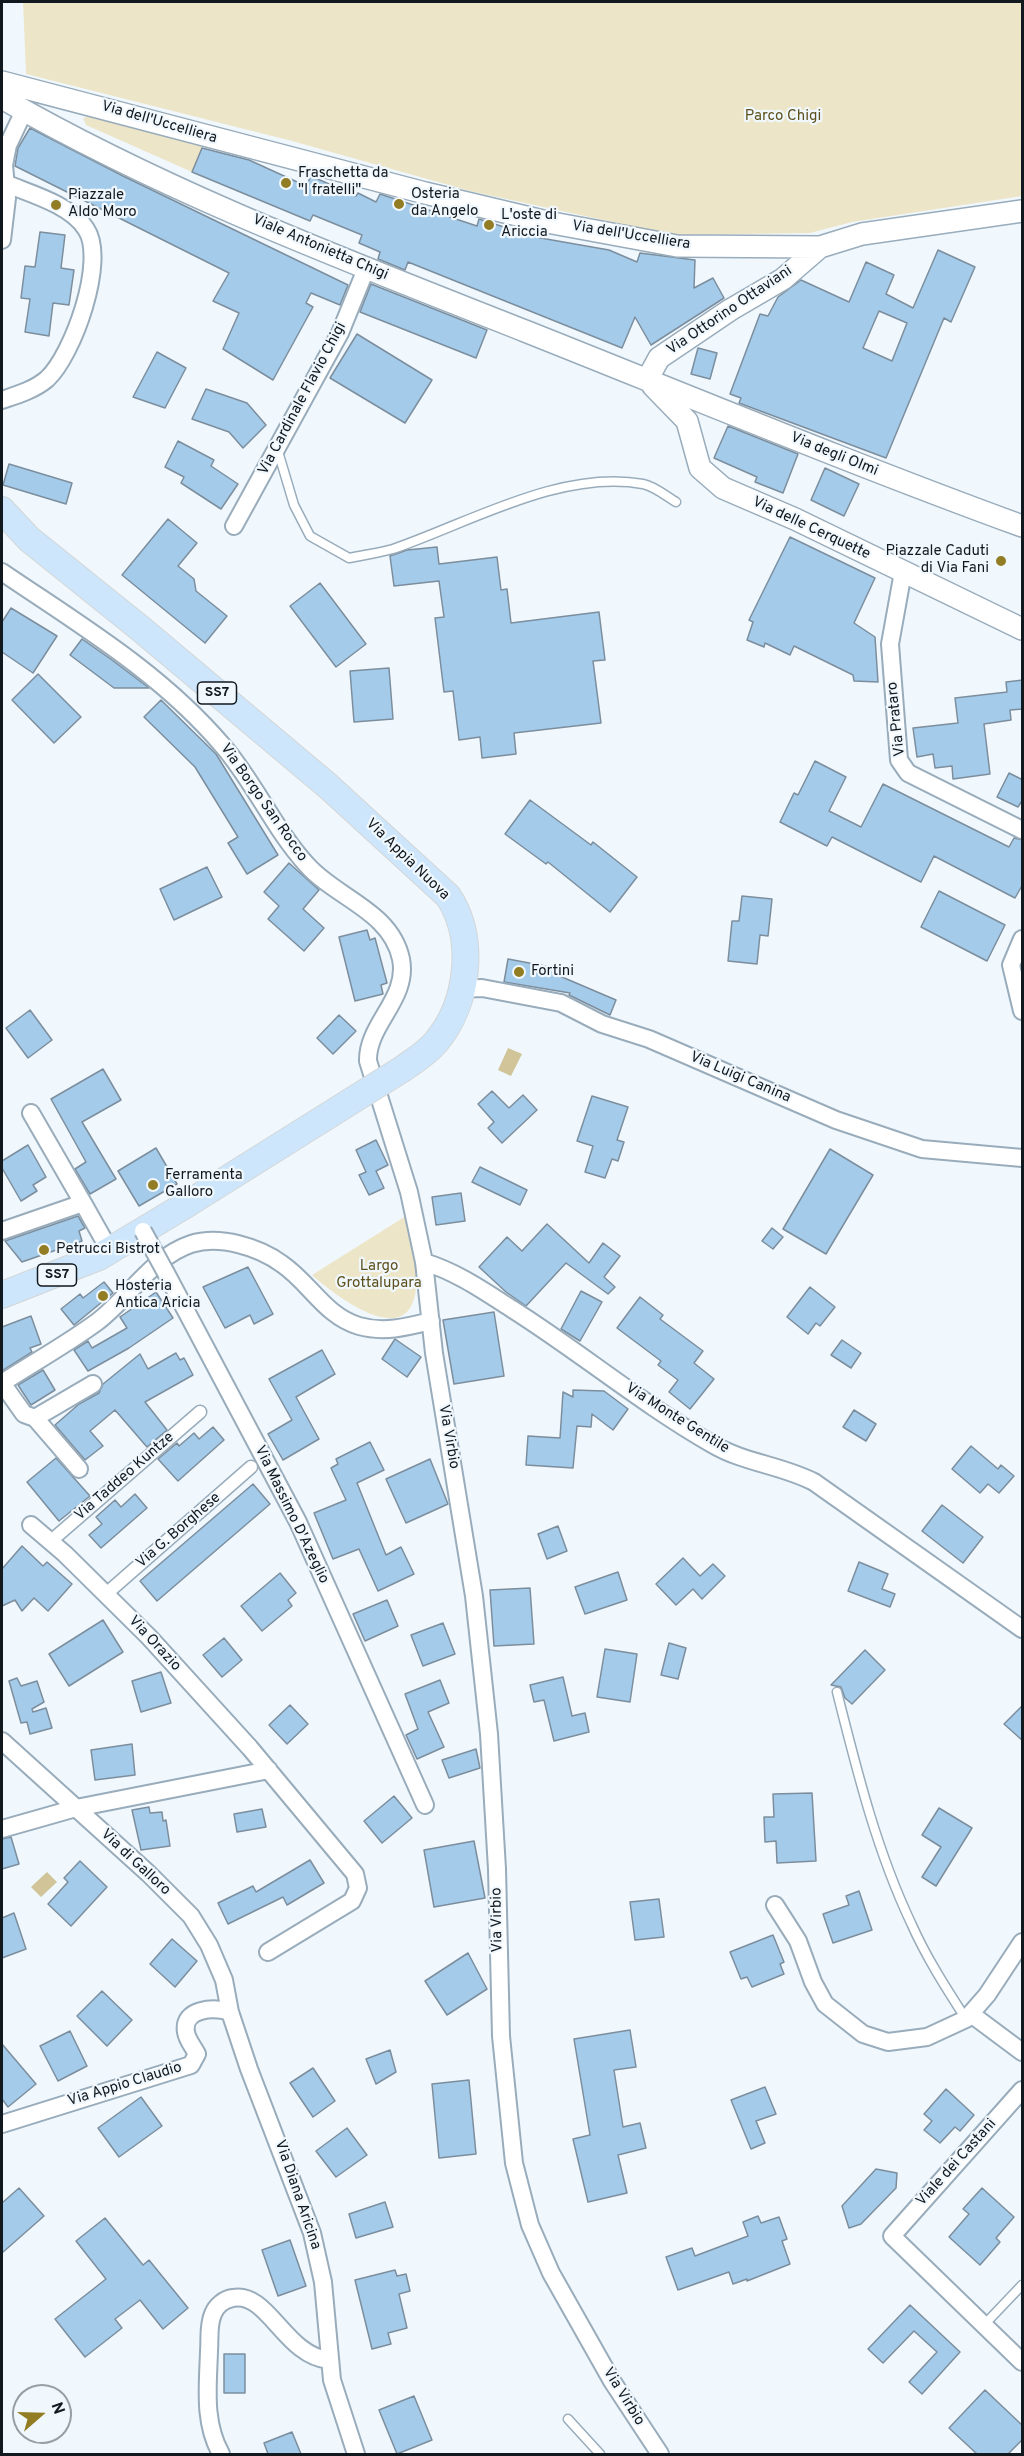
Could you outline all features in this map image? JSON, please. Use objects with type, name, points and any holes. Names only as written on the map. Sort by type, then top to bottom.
[{"type":"main road","name":"Via Appia Nuova","points":[[2,510],[29,539],[141,629],[328,786],[440,887],[459,916],[465,936],[465,964],[452,1018],[444,1032],[424,1054],[110,1251],[2,1295]]},
{"type":"street","name":"Via dell'Uccelliera","points":[[2,82],[86,103],[170,128],[547,222],[677,246],[820,247],[862,234],[1023,211]]},
{"type":"street","name":"Viale Antonietta Chigi","points":[[2,98],[109,157],[366,269],[646,380]]},
{"type":"street","points":[[76,139],[68,124],[69,110],[74,105],[86,103]]},
{"type":"street","points":[[2,240],[7,184],[3,165],[8,145],[24,111]]},
{"type":"street","points":[[2,400],[33,389],[46,379],[60,363],[86,305],[91,240],[86,229],[64,210],[7,184]]},
{"type":"street","name":"Via Ottorino Ottaviani","points":[[646,380],[659,358],[730,310],[783,279],[820,247]]},
{"type":"street","name":"Via Cardinale Flavio Chigi","points":[[234,526],[340,333],[366,269]]},
{"type":"street","name":"Via degli Olmi","points":[[646,380],[854,464],[1023,526]]},
{"type":"street","name":"Via delle Cerquette","points":[[646,380],[687,421],[700,468],[723,488],[795,519],[1023,629]]},
{"type":"street","name":"Via Borgo San Rocco","points":[[2,572],[95,633],[184,706],[234,759],[279,830],[307,866],[338,893],[371,912],[389,932],[400,956],[402,976],[394,999],[370,1045],[370,1072],[409,1192],[424,1262]]},
{"type":"street","name":"Via Prataro","points":[[903,573],[890,644],[899,760],[908,773],[1023,830]]},
{"type":"street","points":[[1023,939],[1011,965],[1023,1011]]},
{"type":"street","name":"Via Luigi Canina","points":[[460,989],[482,988],[561,1003],[602,1024],[649,1039],[836,1120],[922,1149],[1023,1158]]},
{"type":"street","points":[[31,1113],[110,1251]]},
{"type":"street","points":[[2,1231],[83,1203]]},
{"type":"street","name":"Via Massimo D'Azeglio","points":[[143,1231],[298,1522],[425,1805]]},
{"type":"street","points":[[79,1469],[35,1418],[24,1414],[2,1383],[98,1321],[164,1259],[191,1245],[213,1241],[236,1244],[282,1264],[336,1315],[358,1326],[382,1330],[431,1321],[424,1262]]},
{"type":"street","name":"Via Monte Gentile","points":[[424,1262],[452,1272],[558,1338],[663,1414],[713,1445],[748,1460],[791,1472],[813,1482],[1023,1629]]},
{"type":"street","name":"Via Virbio","points":[[431,1321],[434,1353],[471,1575],[484,1681],[497,1869],[501,2036],[514,2163],[530,2225],[551,2273],[612,2381],[660,2454]]},
{"type":"street","points":[[35,1418],[93,1384]]},
{"type":"street","name":"Via Taddeo Kuntze","points":[[51,1541],[200,1412]]},
{"type":"street","name":"Via G. Borghese","points":[[106,1594],[251,1467]]},
{"type":"street","name":"Via Orazio","points":[[31,1525],[51,1541],[149,1637],[269,1770],[351,1868],[358,1888],[352,1901],[268,1952]]},
{"type":"street","name":"Via di Galloro","points":[[2,1741],[150,1874],[191,1916],[204,1935],[217,1962],[230,2012]]},
{"type":"street","points":[[2,1829],[76,1808],[269,1770]]},
{"type":"street","points":[[775,1905],[798,1941],[822,1999],[863,2034],[888,2042],[915,2040],[946,2030],[968,2016],[987,1995],[1023,1942]]},
{"type":"street","name":"Via Appio Claudio","points":[[2,2124],[191,2065],[197,2054],[186,2035],[188,2020],[195,2013],[207,2009],[230,2012]]},
{"type":"street","name":"Via Diana Aricina","points":[[230,2012],[312,2233],[325,2299],[329,2360],[337,2402],[357,2454]]},
{"type":"street","points":[[968,2016],[1023,2052]]},
{"type":"street","name":"Viale dei Castani","points":[[984,2325],[892,2236],[1023,2090]]},
{"type":"street","points":[[220,2454],[211,2429],[207,2400],[211,2321],[219,2305],[236,2297],[254,2301],[296,2346],[311,2356],[329,2360]]},
{"type":"street","points":[[984,2325],[1023,2362]]},
{"type":"lane","points":[[277,447],[294,505],[310,536],[349,558],[392,549],[460,521],[547,493],[601,481],[646,484],[676,502]]},
{"type":"lane","points":[[837,1692],[870,1818],[890,1874],[911,1925],[968,2016]]},
{"type":"lane","points":[[984,2325],[1023,2285]]},
{"type":"lane","points":[[568,2419],[600,2454]]},
{"type":"green space","name":"Parco Chigi","points":[[23,2],[1022,2],[1022,196],[852,222],[810,233],[672,235],[470,191],[292,141],[26,74]]},
{"type":"green space","points":[[89,116],[203,146],[192,172],[86,125],[83,118]]},
{"type":"green space","name":"Largo Grottalupara","points":[[406,1216],[417,1278],[414,1299],[406,1312],[395,1318],[381,1317],[365,1311],[334,1293],[312,1275]]},
{"type":"shaded area","points":[[508,1048],[522,1054],[511,1076],[498,1070]]},
{"type":"shaded area","points":[[47,1872],[57,1882],[41,1897],[31,1887]]},
{"type":"building","points":[[30,128],[123,176],[348,285],[340,305],[311,293],[306,303],[313,307],[273,380],[223,349],[239,313],[213,301],[229,273],[15,166],[18,148]]},
{"type":"building","points":[[202,148],[249,160],[306,186],[311,176],[356,196],[358,193],[376,202],[380,194],[477,226],[479,219],[535,237],[609,250],[637,262],[640,253],[695,260],[694,288],[713,278],[724,298],[651,345],[635,317],[622,348],[408,262],[405,270],[378,259],[380,252],[359,243],[362,235],[313,215],[310,221],[192,172]]},
{"type":"building","points":[[40,232],[65,235],[61,268],[74,270],[69,305],[53,303],[49,336],[25,332],[30,299],[21,298],[25,266],[35,267]]},
{"type":"building","points":[[938,250],[975,267],[951,322],[944,318],[886,458],[739,403],[741,398],[730,394],[760,314],[768,316],[778,297],[801,280],[849,302],[866,262],[894,275],[886,294],[913,308]],"holes":[[[879,311],[907,323],[892,361],[863,348]]]},
{"type":"building","points":[[371,284],[487,330],[476,358],[360,312]]},
{"type":"building","points":[[357,334],[432,380],[405,423],[330,378]]},
{"type":"building","points":[[698,348],[717,353],[710,379],[691,374]]},
{"type":"building","points":[[157,352],[186,368],[165,408],[133,397]]},
{"type":"building","points":[[206,389],[247,403],[266,425],[243,448],[229,432],[192,419]]},
{"type":"building","points":[[728,426],[798,454],[783,493],[755,482],[757,477],[714,458]]},
{"type":"building","points":[[178,441],[214,460],[211,466],[238,484],[221,509],[181,483],[184,477],[165,467]]},
{"type":"building","points":[[9,464],[72,483],[66,504],[3,485]]},
{"type":"building","points":[[825,468],[859,484],[844,516],[811,500]]},
{"type":"building","points":[[168,519],[197,543],[178,566],[194,579],[196,591],[227,616],[205,643],[122,575]]},
{"type":"building","points":[[790,537],[875,578],[854,623],[875,637],[878,682],[854,681],[853,675],[794,646],[790,655],[765,643],[764,647],[747,640],[753,622],[749,620]]},
{"type":"building","points":[[437,547],[439,564],[497,557],[501,590],[507,589],[511,623],[599,612],[605,660],[593,661],[601,723],[514,733],[516,754],[482,758],[480,737],[459,740],[453,691],[444,692],[435,618],[444,617],[439,581],[394,586],[390,556],[407,550]]},
{"type":"building","points":[[320,583],[366,644],[336,667],[290,606]]},
{"type":"building","points":[[11,608],[57,636],[33,673],[2,652],[2,622]]},
{"type":"building","points":[[82,639],[149,688],[114,688],[70,655]]},
{"type":"building","points":[[389,668],[393,719],[354,722],[350,671]]},
{"type":"building","points":[[38,674],[81,717],[54,743],[12,700]]},
{"type":"building","points":[[1023,680],[1023,709],[1010,710],[1011,720],[984,724],[990,774],[953,779],[952,766],[935,768],[933,754],[917,757],[913,728],[958,723],[955,698],[1007,692],[1006,682]]},
{"type":"building","points":[[161,700],[216,754],[278,855],[247,874],[228,843],[238,837],[195,767],[144,717]]},
{"type":"building","points":[[815,761],[846,777],[829,811],[861,827],[883,784],[1009,847],[1014,838],[1023,840],[1023,884],[1015,898],[934,856],[921,882],[832,837],[827,846],[780,822],[794,793],[798,795]]},
{"type":"building","points":[[1009,773],[1023,780],[1023,799],[1018,807],[997,797]]},
{"type":"building","points":[[530,800],[591,845],[593,842],[637,877],[610,912],[548,862],[546,864],[505,834]]},
{"type":"building","points":[[289,863],[319,890],[303,909],[324,928],[304,951],[268,919],[279,906],[264,892]]},
{"type":"building","points":[[207,867],[222,897],[174,920],[160,889]]},
{"type":"building","points":[[939,891],[1005,925],[987,961],[921,927]]},
{"type":"building","points":[[742,896],[772,899],[768,936],[760,935],[757,964],[728,961],[732,921],[739,921]]},
{"type":"building","points":[[367,930],[370,940],[375,938],[387,983],[381,985],[383,994],[355,1001],[339,937]]},
{"type":"building","points":[[508,959],[556,968],[555,974],[616,1000],[610,1015],[569,995],[570,993],[504,982]]},
{"type":"building","points":[[30,1010],[52,1040],[28,1058],[6,1028]]},
{"type":"building","points":[[339,1015],[356,1031],[333,1054],[317,1038]]},
{"type":"building","points":[[103,1069],[121,1100],[82,1122],[116,1179],[90,1194],[75,1169],[86,1162],[51,1099]]},
{"type":"building","points":[[492,1091],[509,1108],[523,1095],[537,1110],[502,1143],[488,1128],[494,1122],[478,1104]]},
{"type":"building","points":[[592,1096],[628,1107],[617,1140],[624,1142],[618,1161],[612,1159],[605,1178],[585,1172],[593,1146],[577,1141]]},
{"type":"building","points":[[376,1140],[388,1165],[376,1171],[384,1188],[369,1195],[359,1175],[366,1172],[356,1150]]},
{"type":"building","points":[[28,1145],[46,1177],[33,1185],[37,1191],[21,1201],[2,1168],[2,1161]]},
{"type":"building","points":[[156,1148],[177,1184],[139,1206],[118,1171]]},
{"type":"building","points":[[830,1149],[873,1175],[826,1254],[783,1229]]},
{"type":"building","points":[[480,1167],[527,1190],[520,1205],[472,1182]]},
{"type":"building","points":[[461,1193],[465,1221],[436,1225],[432,1197]]},
{"type":"building","points":[[78,1216],[85,1228],[79,1231],[82,1241],[22,1262],[5,1241]]},
{"type":"building","points":[[547,1224],[589,1263],[603,1243],[620,1256],[604,1277],[615,1287],[608,1294],[566,1263],[526,1306],[506,1292],[479,1267],[507,1237],[522,1251]]},
{"type":"building","points":[[772,1228],[783,1237],[773,1249],[762,1241]]},
{"type":"building","points":[[248,1267],[273,1314],[254,1324],[250,1315],[225,1328],[203,1287]]},
{"type":"building","points":[[104,1282],[113,1293],[74,1325],[61,1309],[80,1294],[83,1298]]},
{"type":"building","points":[[810,1287],[835,1307],[820,1326],[816,1323],[808,1334],[787,1317]]},
{"type":"building","points":[[581,1291],[602,1302],[580,1341],[561,1329]]},
{"type":"building","points":[[156,1292],[173,1318],[129,1348],[88,1371],[74,1350],[88,1341],[92,1348],[127,1328],[120,1317]]},
{"type":"building","points":[[640,1297],[663,1315],[660,1319],[703,1351],[694,1363],[714,1379],[690,1409],[669,1392],[678,1380],[658,1365],[661,1361],[617,1328]]},
{"type":"building","points":[[494,1312],[504,1376],[454,1384],[443,1320]]},
{"type":"building","points":[[31,1316],[41,1344],[30,1348],[32,1352],[2,1371],[2,1327]]},
{"type":"building","points":[[395,1339],[421,1357],[407,1377],[382,1359]]},
{"type":"building","points":[[842,1340],[861,1353],[851,1368],[831,1355]]},
{"type":"building","points":[[322,1350],[335,1374],[296,1397],[319,1439],[283,1460],[268,1434],[292,1420],[269,1379]]},
{"type":"building","points":[[176,1353],[180,1360],[184,1358],[193,1375],[145,1402],[167,1430],[147,1447],[115,1410],[90,1431],[103,1446],[85,1460],[55,1425],[79,1404],[99,1393],[103,1384],[140,1354],[148,1369]]},
{"type":"building","points":[[43,1370],[55,1390],[31,1405],[18,1385]]},
{"type":"building","points":[[573,1390],[604,1391],[628,1409],[613,1430],[592,1414],[591,1427],[577,1426],[573,1468],[526,1465],[528,1436],[560,1438],[563,1392],[573,1397]]},
{"type":"building","points":[[854,1410],[876,1424],[866,1441],[843,1427]]},
{"type":"building","points":[[213,1427],[224,1440],[178,1481],[158,1459],[177,1443],[179,1446],[194,1433],[199,1439]]},
{"type":"building","points":[[370,1442],[384,1470],[357,1483],[386,1555],[401,1547],[414,1574],[378,1591],[359,1549],[333,1559],[314,1513],[346,1500],[331,1468],[338,1464],[336,1459]]},
{"type":"building","points":[[971,1446],[998,1469],[1001,1465],[1014,1476],[999,1493],[988,1484],[980,1493],[952,1469]]},
{"type":"building","points":[[56,1458],[90,1496],[59,1521],[27,1482]]},
{"type":"building","points":[[430,1459],[448,1504],[406,1523],[386,1479]]},
{"type":"building","points":[[253,1484],[270,1504],[157,1601],[140,1581]]},
{"type":"building","points":[[135,1494],[147,1508],[101,1548],[89,1535],[102,1524],[96,1517],[115,1500],[121,1507]]},
{"type":"building","points":[[942,1505],[983,1537],[963,1563],[922,1531]]},
{"type":"building","points":[[558,1526],[567,1551],[547,1559],[538,1534]]},
{"type":"building","points":[[22,1546],[43,1566],[47,1562],[72,1584],[48,1611],[34,1598],[22,1611],[15,1600],[2,1606],[2,1569]]},
{"type":"building","points":[[683,1558],[700,1576],[713,1564],[725,1576],[702,1599],[693,1589],[676,1605],[656,1584]]},
{"type":"building","points":[[859,1562],[888,1574],[882,1589],[895,1594],[890,1607],[848,1591]]},
{"type":"building","points":[[618,1572],[627,1600],[585,1614],[575,1587]]},
{"type":"building","points":[[280,1573],[296,1593],[288,1600],[292,1606],[262,1631],[241,1606]]},
{"type":"building","points":[[530,1588],[534,1644],[494,1646],[490,1590]]},
{"type":"building","points":[[387,1600],[398,1626],[365,1641],[353,1614]]},
{"type":"building","points":[[103,1620],[123,1652],[69,1686],[49,1654]]},
{"type":"building","points":[[443,1623],[455,1654],[423,1666],[411,1635]]},
{"type":"building","points":[[224,1638],[242,1660],[222,1677],[203,1655]]},
{"type":"building","points":[[669,1643],[686,1648],[678,1679],[661,1675]]},
{"type":"building","points":[[605,1649],[637,1654],[630,1702],[597,1697]]},
{"type":"building","points":[[865,1650],[885,1670],[852,1704],[845,1698],[841,1687],[831,1685]]},
{"type":"building","points":[[161,1672],[171,1703],[141,1712],[132,1681]]},
{"type":"building","points":[[563,1677],[572,1716],[585,1713],[589,1732],[554,1741],[544,1700],[534,1702],[530,1685]]},
{"type":"building","points":[[17,1678],[21,1686],[37,1681],[44,1702],[32,1709],[33,1712],[46,1708],[52,1728],[30,1734],[27,1722],[21,1723],[9,1681]]},
{"type":"building","points":[[440,1680],[449,1703],[428,1712],[444,1747],[417,1759],[406,1735],[418,1729],[405,1694]]},
{"type":"building","points":[[290,1705],[308,1724],[287,1744],[269,1725]]},
{"type":"building","points":[[1023,1705],[1023,1741],[1004,1724]]},
{"type":"building","points":[[132,1744],[135,1775],[95,1780],[91,1750]]},
{"type":"building","points":[[476,1749],[480,1768],[449,1778],[442,1760]]},
{"type":"building","points":[[812,1793],[816,1861],[777,1863],[776,1841],[765,1842],[764,1817],[774,1817],[773,1794]]},
{"type":"building","points":[[394,1796],[412,1818],[382,1843],[364,1821]]},
{"type":"building","points":[[149,1807],[150,1813],[162,1812],[163,1821],[166,1820],[170,1846],[141,1850],[132,1810]]},
{"type":"building","points":[[939,1808],[972,1828],[936,1886],[922,1877],[941,1847],[922,1835]]},
{"type":"building","points":[[262,1809],[266,1827],[237,1832],[234,1814]]},
{"type":"building","points":[[11,1837],[19,1864],[2,1869],[2,1839]]},
{"type":"building","points":[[474,1841],[485,1898],[434,1907],[424,1850]]},
{"type":"building","points":[[310,1860],[324,1883],[287,1905],[283,1897],[228,1924],[218,1903],[253,1886],[256,1892]]},
{"type":"building","points":[[80,1861],[107,1887],[71,1926],[48,1904],[68,1882],[64,1878]]},
{"type":"building","points":[[859,1891],[872,1930],[833,1943],[823,1914],[849,1905],[846,1896]]},
{"type":"building","points":[[659,1899],[664,1937],[635,1940],[630,1902]]},
{"type":"building","points":[[14,1913],[26,1949],[2,1958],[2,1918]]},
{"type":"building","points":[[773,1935],[784,1962],[780,1964],[784,1974],[752,1987],[747,1977],[741,1979],[730,1952]]},
{"type":"building","points":[[172,1939],[197,1961],[175,1987],[150,1964]]},
{"type":"building","points":[[468,1953],[487,1989],[447,2015],[425,1981]]},
{"type":"building","points":[[102,1991],[132,2020],[107,2046],[77,2016]]},
{"type":"building","points":[[630,2030],[636,2067],[614,2070],[623,2127],[640,2123],[646,2148],[618,2155],[627,2193],[588,2202],[573,2139],[590,2135],[574,2039]]},
{"type":"building","points":[[70,2031],[87,2066],[58,2081],[40,2046]]},
{"type":"building","points":[[2,2044],[36,2084],[8,2107],[2,2099]]},
{"type":"building","points":[[390,2050],[396,2072],[376,2084],[366,2059]]},
{"type":"building","points":[[313,2068],[335,2101],[313,2117],[290,2083]]},
{"type":"building","points":[[469,2080],[476,2154],[439,2158],[432,2084]]},
{"type":"building","points":[[765,2087],[776,2114],[756,2121],[765,2143],[751,2149],[731,2100]]},
{"type":"building","points":[[946,2089],[974,2115],[960,2131],[955,2127],[940,2143],[924,2130],[932,2121],[924,2114]]},
{"type":"building","points":[[141,2097],[162,2126],[119,2157],[98,2128]]},
{"type":"building","points":[[347,2128],[367,2155],[336,2177],[316,2151]]},
{"type":"building","points":[[876,2169],[897,2173],[896,2188],[861,2224],[849,2228],[842,2206]]},
{"type":"building","points":[[19,2188],[44,2216],[2,2253],[2,2203]]},
{"type":"building","points":[[982,2188],[1014,2217],[996,2238],[1000,2242],[980,2265],[949,2237],[969,2214],[963,2209]]},
{"type":"building","points":[[385,2202],[393,2227],[356,2238],[349,2214]]},
{"type":"building","points":[[758,2216],[761,2223],[779,2217],[787,2239],[782,2241],[790,2264],[747,2281],[747,2279],[733,2284],[729,2272],[678,2290],[666,2257],[692,2248],[695,2256],[748,2236],[743,2222]]},
{"type":"building","points":[[105,2218],[143,2265],[149,2260],[188,2308],[163,2329],[140,2300],[115,2319],[122,2328],[85,2357],[55,2319],[106,2279],[76,2241]]},
{"type":"building","points":[[290,2240],[306,2286],[278,2296],[262,2250]]},
{"type":"building","points":[[395,2270],[397,2276],[406,2274],[410,2291],[399,2294],[407,2328],[388,2333],[391,2344],[372,2349],[355,2280]]},
{"type":"building","points":[[910,2305],[960,2352],[922,2394],[909,2382],[937,2352],[914,2331],[883,2363],[868,2349]]},
{"type":"building","points":[[224,2354],[245,2354],[245,2393],[224,2393]]},
{"type":"building","points":[[985,2390],[1023,2426],[1023,2439],[1008,2454],[977,2454],[949,2428]]},
{"type":"building","points":[[414,2396],[432,2440],[397,2454],[379,2410]]},
{"type":"building","points":[[292,2432],[301,2454],[268,2454],[264,2443]]},
{"type":"place","name":"Fraschetta da \"I fratelli\"","points":[[286,183]]},
{"type":"place","name":"Osteria da Angelo","points":[[399,204]]},
{"type":"place","name":"Piazzale Aldo Moro","points":[[56,205]]},
{"type":"place","name":"L'oste di Ariccia","points":[[489,225]]},
{"type":"place","name":"Piazzale Caduti di Via Fani","points":[[1001,561]]},
{"type":"place","name":"Fortini","points":[[519,972]]},
{"type":"place","name":"Ferramenta Galloro","points":[[153,1185]]},
{"type":"place","name":"Petrucci Bistrot","points":[[44,1250]]},
{"type":"place","name":"Hosteria Antica Aricia","points":[[103,1296]]}]
